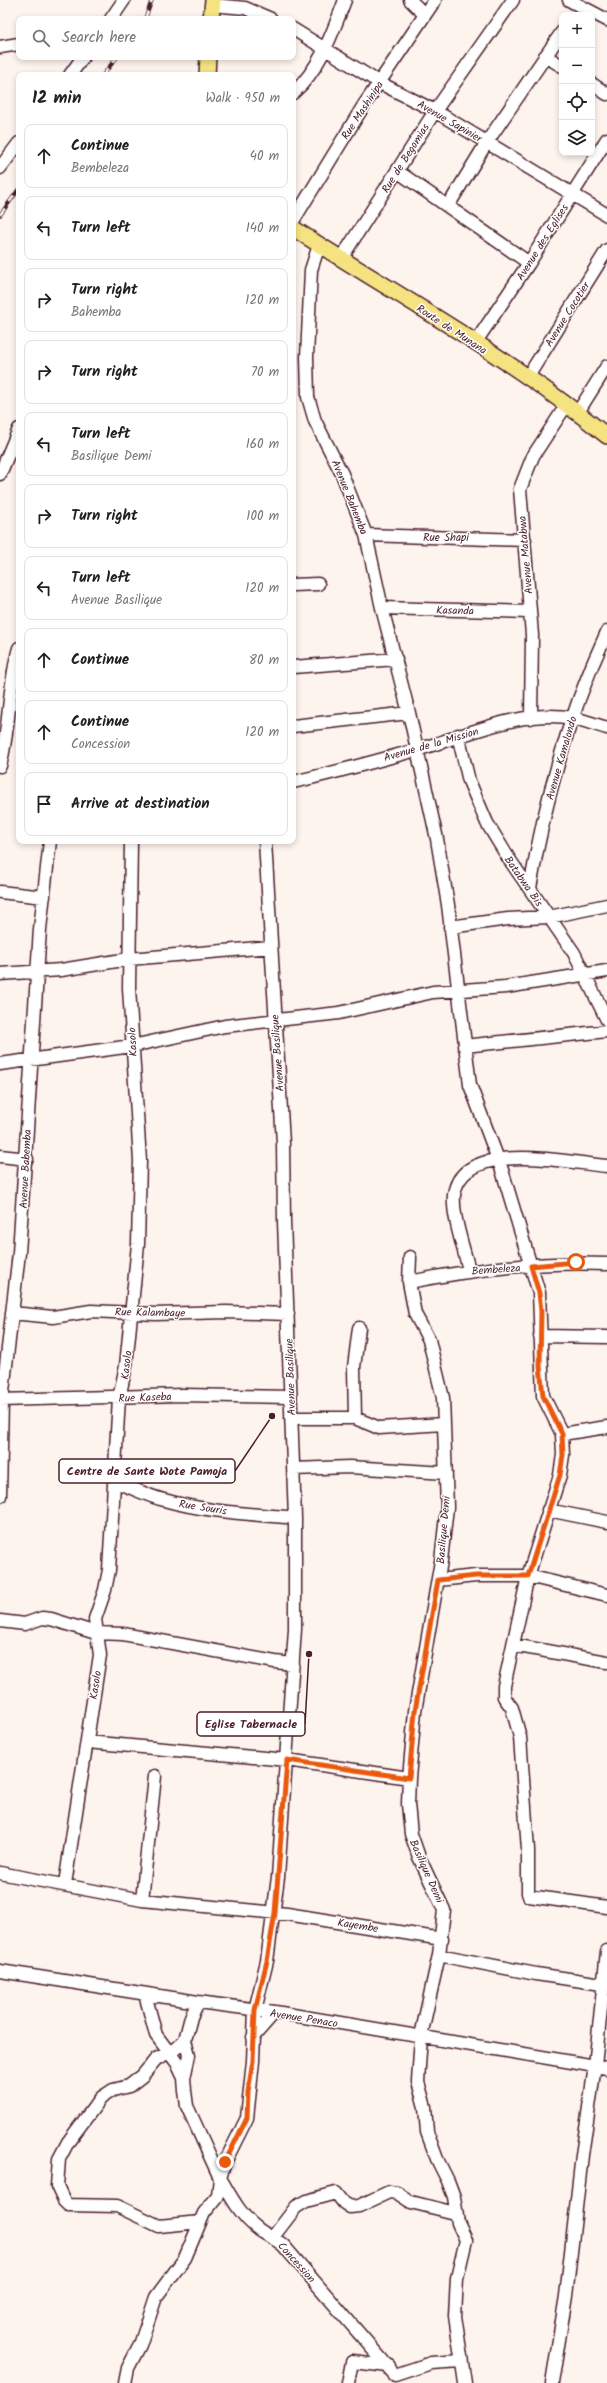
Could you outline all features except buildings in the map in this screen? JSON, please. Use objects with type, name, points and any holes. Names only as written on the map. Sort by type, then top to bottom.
[{"type":"main road","points":[[207,72],[208,60]]},
{"type":"main road","name":"Route de Munana","points":[[296,230],[475,343],[572,408],[607,436]]},
{"type":"street","points":[[113,16],[124,0]]},
{"type":"street","points":[[296,90],[309,77],[325,49],[345,0]]},
{"type":"street","points":[[410,0],[425,15]]},
{"type":"street","name":"Rue Mashinipa","points":[[296,216],[380,83],[435,0]]},
{"type":"street","name":"Rue de Begomias","points":[[341,259],[435,111],[513,0]]},
{"type":"street","points":[[576,5],[607,20]]},
{"type":"street","points":[[212,8],[245,8],[264,16]]},
{"type":"street","name":"Avenue Sapinier","points":[[296,31],[380,83],[435,111],[607,216]]},
{"type":"street","points":[[448,206],[487,142],[559,36]]},
{"type":"street","points":[[0,47],[16,44]]},
{"type":"street","points":[[546,56],[559,64]]},
{"type":"street","points":[[72,72],[81,60]]},
{"type":"street","points":[[595,86],[607,94]]},
{"type":"street","name":"Avenue des Eglises","points":[[475,343],[529,263],[607,139]]},
{"type":"street","points":[[1,167],[16,147]]},
{"type":"street","points":[[397,171],[529,263]]},
{"type":"street","name":"Avenue Bahemba","points":[[319,245],[311,270],[307,357],[308,397],[315,420],[342,474],[366,535],[382,608],[409,713],[437,839],[459,990],[464,1046],[470,1085],[498,1159],[524,1239],[539,1293],[543,1396],[562,1434]]},
{"type":"street","name":"Avenue Cocotier","points":[[527,378],[607,250]]},
{"type":"street","name":"Avenue Matabwa","points":[[531,718],[532,635],[520,489],[533,456],[607,366]]},
{"type":"street","points":[[0,474],[16,436]]},
{"type":"street","name":"Rue Shapi","points":[[366,535],[525,540]]},
{"type":"street","points":[[296,585],[318,584]]},
{"type":"street","name":"Kasanda","points":[[382,608],[529,612]]},
{"type":"street","name":"Avenue Kamalondo","points":[[530,888],[547,805],[572,717],[607,632]]},
{"type":"street","points":[[296,667],[396,659]]},
{"type":"street","points":[[0,671],[16,672],[4,729],[0,766]]},
{"type":"street","points":[[296,726],[409,713]]},
{"type":"street","name":"Avenue de la Mission","points":[[296,781],[416,750],[458,735],[531,718],[572,717],[607,728]]},
{"type":"street","name":"Batabwa Bis","points":[[458,735],[469,781],[478,806],[494,836],[586,974],[607,1020]]},
{"type":"street","name":"Avenue Babemba","points":[[0,1496],[1,1400],[12,1313],[27,1159],[32,1061],[44,897],[50,844]]},
{"type":"street","name":"Kasolo","points":[[65,1884],[100,1655],[95,1619],[105,1590],[109,1570],[119,1398],[124,1383],[138,1244],[140,1161],[132,1046],[129,959],[131,844]]},
{"type":"street","name":"Avenue Basilique","points":[[255,2010],[267,1961],[275,1913],[293,1664],[295,1518],[284,1221],[283,1143],[265,844]]},
{"type":"street","points":[[0,892],[44,897]]},
{"type":"street","points":[[450,927],[508,919],[549,917],[607,905]]},
{"type":"street","points":[[0,974],[61,970],[129,959],[271,947]]},
{"type":"street","points":[[0,1064],[32,1061],[132,1046],[224,1026],[339,1013],[399,999],[459,990],[506,986],[607,971]]},
{"type":"street","points":[[464,1046],[607,1031]]},
{"type":"street","points":[[0,1156],[27,1159]]},
{"type":"street","points":[[469,1270],[457,1217],[454,1196],[457,1184],[479,1163],[498,1159],[522,1158],[607,1166]]},
{"type":"street","name":"Basilique Demi","points":[[410,1257],[409,1282],[415,1314],[429,1340],[437,1367],[443,1398],[447,1507],[438,1580],[415,1711],[409,1778],[408,1804],[411,1834],[444,1910],[442,1939],[420,2036],[418,2082],[426,2107],[427,2132],[452,2192],[455,2213],[466,2240],[457,2278],[455,2301],[457,2336],[465,2383]]},
{"type":"street","name":"Bembeleza","points":[[409,1282],[469,1270],[576,1262],[607,1264]]},
{"type":"street","name":"Rue Kalambaye","points":[[12,1313],[53,1316],[91,1311],[132,1313],[288,1314]]},
{"type":"street","points":[[355,1418],[354,1367],[360,1328]]},
{"type":"street","points":[[540,1336],[607,1337]]},
{"type":"street","name":"Rue Kaseba","points":[[1,1400],[119,1398],[183,1395],[290,1397]]},
{"type":"street","points":[[291,1418],[355,1418],[379,1428],[444,1424]]},
{"type":"street","points":[[607,1427],[562,1434],[563,1455],[560,1475],[528,1576],[504,1694],[506,1701],[512,1708],[520,1737],[528,1850],[528,1895],[607,1907]]},
{"type":"street","points":[[292,1469],[350,1467],[446,1473]]},
{"type":"street","name":"Rue Souris","points":[[115,1482],[162,1500],[187,1505],[234,1513],[295,1518]]},
{"type":"street","points":[[548,1510],[607,1522]]},
{"type":"street","points":[[438,1580],[476,1576],[528,1576],[607,1595]]},
{"type":"street","points":[[0,1621],[25,1624],[35,1619],[51,1619],[96,1633],[123,1634],[293,1664]]},
{"type":"street","points":[[513,1645],[607,1662]]},
{"type":"street","points":[[86,1742],[287,1760],[409,1778]]},
{"type":"street","points":[[142,1900],[155,1776]]},
{"type":"street","name":"Kayembe","points":[[0,1873],[65,1884],[142,1900],[275,1913],[442,1939]]},
{"type":"street","points":[[552,2383],[566,2296],[582,2155],[601,2067],[607,1951]]},
{"type":"street","points":[[439,1954],[536,1974],[605,1983]]},
{"type":"street","name":"Avenue Penaco","points":[[0,1971],[198,2002],[275,2012],[601,2067]]},
{"type":"street","points":[[145,1994],[156,2035],[177,2063],[184,2078]]},
{"type":"street","points":[[198,2002],[185,2040],[179,2047],[156,2059],[142,2076],[129,2086],[113,2090],[101,2098],[63,2150],[58,2166],[57,2186],[64,2201],[68,2205],[116,2206],[127,2209],[159,2226],[200,2222]]},
{"type":"street","points":[[125,2383],[128,2368],[140,2345],[156,2297],[185,2258],[204,2213],[218,2196],[220,2178],[225,2162],[247,2118],[248,2092],[253,2061],[255,2010]]},
{"type":"street","points":[[253,2037],[275,2012]]},
{"type":"street","points":[[184,2078],[189,2055],[185,2040]]},
{"type":"street","name":"Concession","points":[[184,2078],[187,2106],[220,2178],[234,2202],[248,2219],[260,2230],[283,2244],[394,2375]]},
{"type":"street","points":[[273,2237],[296,2207],[306,2201],[336,2193],[350,2206],[359,2206],[389,2192],[397,2193],[411,2202],[455,2213]]},
{"type":"street","points":[[348,2383],[352,2362],[394,2375],[431,2363],[461,2361]]},
{"type":"railway","points":[[146,16],[152,0]]},
{"type":"railway","points":[[105,72],[115,60]]},
{"type":"railway","points":[[0,215],[16,193]]},
{"type":"place","name":"Centre de Sante Wote Pamoja","points":[[272,1416]]},
{"type":"place","name":"Eglise Tabernacle","points":[[309,1654]]},
{"type":"route","points":[[225,2162],[235,2139],[247,2118],[248,2112],[248,2092],[253,2061],[255,2010],[267,1961],[275,1913],[287,1760],[409,1778],[415,1711],[438,1580],[476,1576],[528,1576],[552,1496],[560,1475],[563,1455],[562,1434],[556,1421],[548,1410],[543,1396],[540,1366],[541,1311],[539,1293],[531,1266],[576,1262]]}]
